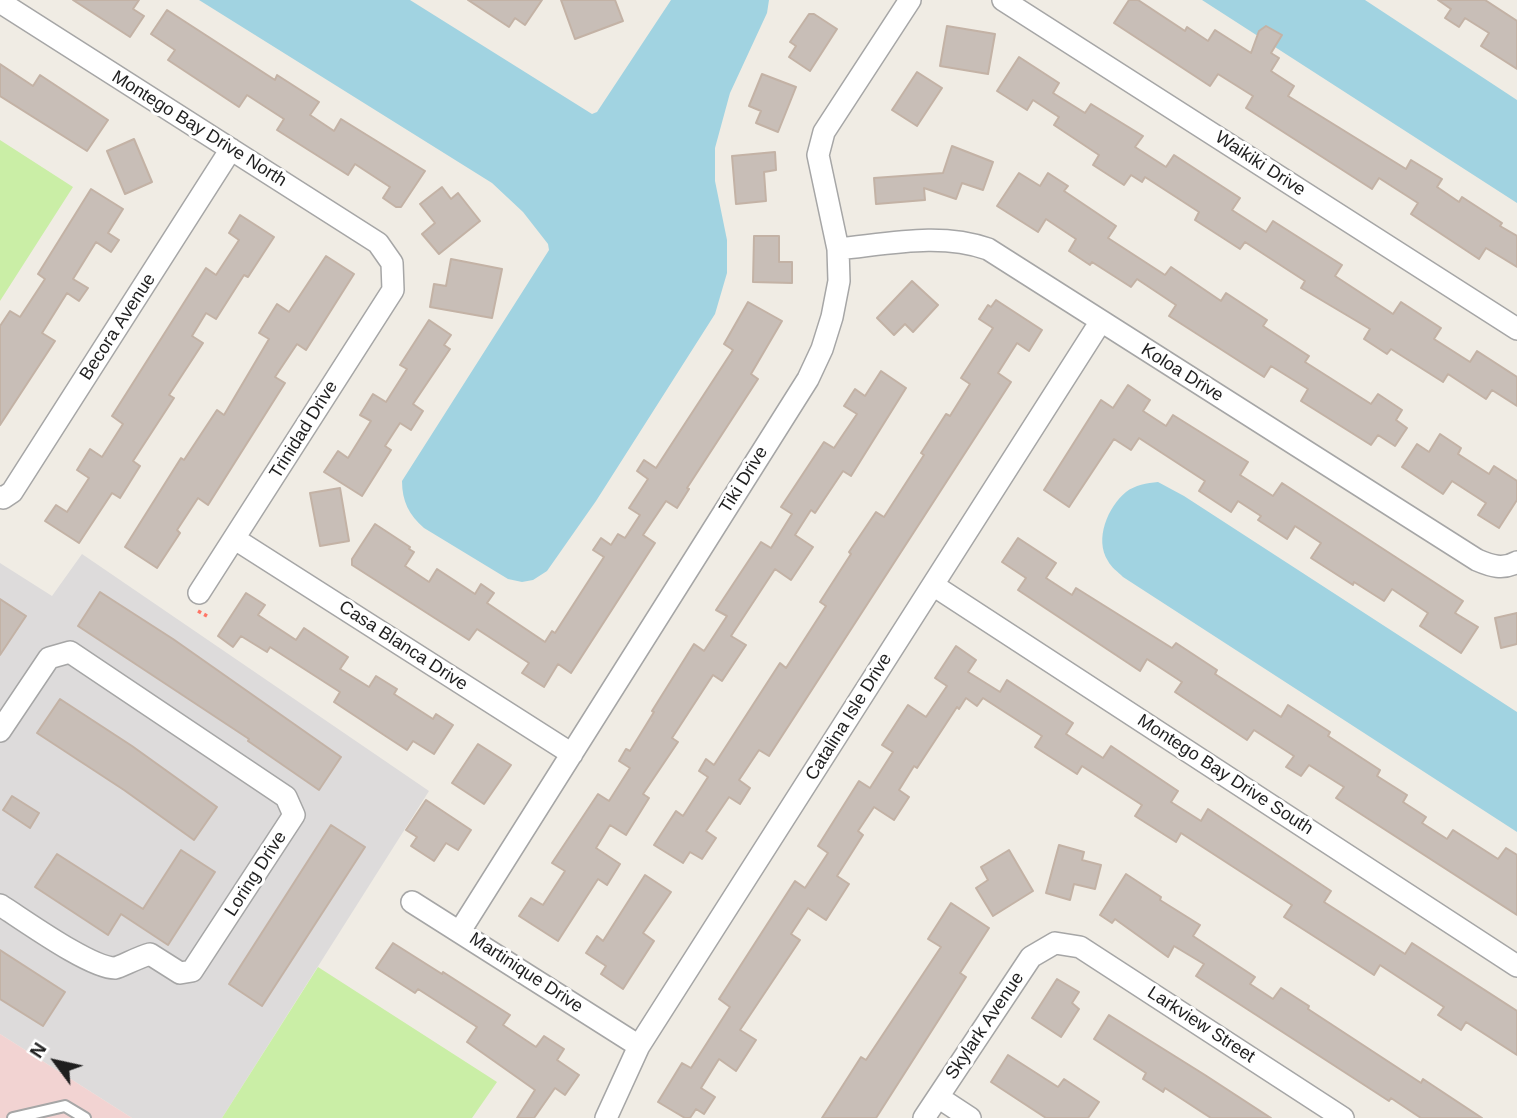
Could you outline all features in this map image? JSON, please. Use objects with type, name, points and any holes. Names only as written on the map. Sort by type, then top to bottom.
[{"type":"street","name":"Tiki Drive","points":[[460,931],[808,379],[822,349],[839,281],[838,250],[818,155],[824,132],[910,0]]},
{"type":"street","name":"Waikiki Drive","points":[[1003,0],[1517,329]]},
{"type":"street","name":"Montego Bay Drive North","points":[[0,2],[378,243],[392,263]]},
{"type":"street","name":"Becora Avenue","points":[[0,497],[12,492],[231,149]]},
{"type":"street","name":"Koloa Drive","points":[[838,250],[938,239],[968,242],[988,249],[1477,560],[1492,567],[1513,565]]},
{"type":"street","name":"Trinidad Drive","points":[[199,593],[393,290],[392,263]]},
{"type":"street","name":"Catalina Isle Drive","points":[[606,1118],[639,1046],[1101,321]]},
{"type":"street","name":"Casa Blanca Drive","points":[[235,538],[572,754]]},
{"type":"street","name":"Montego Bay Drive South","points":[[933,585],[1517,966]]},
{"type":"street","name":"Loring Drive","points":[[0,731],[49,657],[70,652],[286,797],[294,815],[192,971],[180,973],[150,954],[136,957],[117,968],[96,964],[0,905]]},
{"type":"street","name":"Martinique Drive","points":[[412,902],[639,1046]]},
{"type":"street","name":"Skylark Avenue","points":[[924,1118],[1031,957],[1055,943]]},
{"type":"street","name":"Larkview Street","points":[[1055,943],[1080,947],[1343,1118]]},
{"type":"street","points":[[938,1097],[970,1118]]},
{"type":"lane","points":[[13,1118],[65,1106],[85,1118]]},
{"type":"shaded area","points":[[82,554],[429,791],[222,1118],[132,1118],[0,1034],[0,563],[52,596]]},
{"type":"shaded area","points":[[0,1034],[132,1118],[0,1118]]},
{"type":"green space","points":[[0,140],[73,187],[0,301]]},
{"type":"green space","points":[[318,967],[497,1082],[472,1118],[222,1118]]},
{"type":"water","points":[[199,0],[410,0],[592,114],[597,112],[671,0],[769,0],[767,13],[730,93],[715,148],[715,181],[727,240],[727,273],[715,314],[596,501],[547,571],[533,580],[522,582],[508,579],[424,528],[407,507],[402,481],[549,250],[548,244],[523,212],[492,183]]},
{"type":"water","points":[[1202,0],[1365,0],[1517,100],[1517,203]]},
{"type":"water","points":[[1158,482],[1184,496],[1517,712],[1517,832],[1123,577],[1108,561],[1104,552],[1102,543],[1105,524],[1119,498],[1141,485]]},
{"type":"building","points":[[73,0],[139,0],[133,9],[144,16],[130,37]]},
{"type":"building","points":[[468,0],[542,0],[525,25],[515,18],[509,27]]},
{"type":"building","points":[[561,0],[615,0],[623,21],[575,39]]},
{"type":"building","points":[[1129,0],[1138,0],[1185,31],[1187,27],[1208,41],[1215,30],[1251,53],[1259,31],[1266,26],[1282,35],[1271,53],[1279,58],[1271,71],[1294,86],[1288,96],[1406,169],[1411,160],[1442,179],[1437,187],[1459,202],[1462,197],[1502,223],[1500,226],[1517,236],[1517,267],[1486,248],[1479,259],[1411,214],[1418,203],[1379,178],[1372,189],[1246,108],[1253,96],[1218,74],[1210,86],[1114,23]]},
{"type":"building","points":[[1438,0],[1485,0],[1517,21],[1517,69],[1481,46],[1489,33],[1465,18],[1459,27],[1445,18],[1451,9]]},
{"type":"building","points":[[167,10],[275,80],[277,75],[319,102],[310,115],[334,131],[341,119],[425,171],[401,207],[396,207],[383,198],[390,187],[355,164],[348,175],[277,130],[284,119],[247,95],[239,107],[168,60],[175,50],[151,34]]},
{"type":"building","points":[[809,14],[814,14],[837,29],[810,71],[789,57],[796,46],[790,42]]},
{"type":"building","points":[[947,26],[995,34],[988,74],[940,66]]},
{"type":"building","points":[[1019,57],[1059,83],[1053,93],[1085,113],[1091,104],[1143,136],[1135,147],[1166,167],[1174,155],[1240,198],[1232,210],[1266,232],[1273,221],[1342,265],[1335,276],[1393,314],[1401,302],[1441,328],[1434,339],[1470,362],[1477,351],[1517,377],[1517,406],[1492,390],[1486,399],[1448,374],[1443,382],[1391,349],[1387,354],[1364,339],[1370,329],[1301,288],[1305,281],[1245,242],[1240,249],[1195,220],[1199,212],[1145,177],[1142,182],[1131,175],[1124,185],[1093,165],[1099,155],[1054,125],[1059,117],[1033,100],[1027,110],[997,91]]},
{"type":"building","points":[[0,64],[33,86],[40,75],[108,120],[87,151],[0,96]]},
{"type":"building","points":[[917,72],[942,88],[917,126],[892,110]]},
{"type":"building","points":[[762,74],[796,87],[778,132],[756,123],[761,111],[749,106]]},
{"type":"building","points":[[134,139],[152,182],[125,194],[107,151]]},
{"type":"building","points":[[952,146],[993,162],[983,190],[962,183],[956,199],[924,188],[925,200],[876,204],[874,178],[943,173]]},
{"type":"building","points":[[775,152],[776,170],[764,172],[766,201],[736,204],[732,156]]},
{"type":"building","points":[[1019,173],[1040,186],[1048,173],[1068,186],[1064,191],[1116,226],[1108,238],[1165,275],[1171,267],[1221,301],[1226,293],[1267,320],[1263,326],[1309,356],[1305,362],[1371,404],[1378,394],[1402,410],[1396,420],[1407,428],[1395,446],[1378,435],[1371,445],[1301,401],[1308,389],[1271,366],[1264,377],[1169,316],[1176,305],[1137,279],[1131,287],[1092,262],[1090,265],[1069,251],[1076,239],[1046,219],[1038,232],[997,206]]},
{"type":"building","points":[[442,187],[451,199],[458,193],[480,221],[439,254],[422,234],[435,223],[420,204]]},
{"type":"building","points":[[91,189],[123,209],[108,233],[119,240],[111,252],[96,242],[73,279],[88,288],[79,301],[67,293],[42,333],[55,341],[0,425],[0,326],[10,311],[20,317],[45,279],[38,274]]},
{"type":"building","points":[[240,215],[274,237],[248,277],[244,275],[216,319],[206,313],[192,336],[203,343],[169,395],[174,398],[133,461],[140,466],[120,498],[112,493],[79,543],[45,521],[56,505],[67,512],[89,478],[77,470],[90,449],[102,457],[123,424],[112,416],[206,268],[216,275],[239,240],[229,233]]},
{"type":"building","points":[[754,236],[779,236],[779,262],[792,262],[792,283],[753,282]]},
{"type":"building","points":[[326,256],[354,274],[306,350],[297,344],[275,377],[285,383],[208,505],[198,498],[177,530],[180,533],[157,568],[125,547],[181,458],[184,460],[217,410],[224,415],[269,339],[259,333],[277,304],[289,312]]},
{"type":"building","points":[[451,259],[502,269],[492,318],[430,307],[434,284],[446,286]]},
{"type":"building","points":[[912,281],[938,305],[913,332],[905,324],[894,335],[877,318]]},
{"type":"building","points":[[996,300],[1042,330],[1029,351],[1017,343],[998,373],[1011,382],[769,756],[759,750],[739,780],[750,788],[740,804],[729,797],[706,831],[716,838],[702,859],[690,852],[683,863],[654,845],[676,811],[683,816],[708,777],[699,771],[706,759],[714,765],[780,663],[786,668],[826,606],[820,602],[851,554],[849,552],[876,512],[884,517],[924,455],[921,453],[946,414],[950,416],[970,384],[961,378],[993,328],[979,319],[988,305],[991,307]]},
{"type":"building","points":[[748,302],[782,321],[751,374],[758,379],[687,488],[689,489],[677,508],[666,501],[643,535],[655,543],[571,673],[558,664],[544,687],[522,673],[529,663],[477,629],[469,640],[352,565],[352,559],[375,524],[414,552],[405,566],[429,582],[437,569],[475,594],[481,584],[494,593],[487,603],[545,642],[552,631],[555,633],[604,557],[593,550],[601,538],[611,545],[618,534],[625,538],[640,515],[629,508],[648,479],[637,471],[644,460],[656,468],[733,350],[724,344]]},
{"type":"building","points":[[429,320],[451,335],[444,345],[450,349],[413,404],[423,411],[411,430],[400,423],[385,446],[391,450],[362,496],[324,472],[338,451],[348,458],[371,421],[360,415],[373,394],[386,402],[407,369],[400,365]]},
{"type":"building","points":[[881,371],[906,388],[851,476],[843,471],[815,513],[811,510],[795,535],[813,547],[791,580],[775,569],[731,636],[746,645],[722,681],[713,675],[672,738],[678,742],[643,794],[649,798],[626,835],[610,825],[596,848],[620,864],[607,885],[598,879],[558,941],[519,916],[531,898],[543,905],[565,871],[552,863],[598,794],[609,801],[630,768],[619,761],[626,749],[630,751],[694,644],[704,651],[727,616],[716,610],[761,542],[771,548],[792,514],[781,507],[824,442],[834,448],[857,414],[844,406],[855,389],[865,396]]},
{"type":"building","points":[[1128,385],[1150,400],[1143,411],[1166,426],[1173,415],[1248,462],[1240,475],[1273,496],[1282,483],[1463,601],[1455,613],[1478,627],[1461,653],[1420,626],[1428,613],[1392,589],[1384,601],[1311,558],[1321,543],[1295,526],[1287,539],[1258,520],[1261,516],[1238,501],[1231,512],[1199,491],[1205,481],[1139,438],[1131,450],[1114,439],[1069,507],[1044,490],[1101,400],[1113,408]]},
{"type":"building","points":[[1440,434],[1461,448],[1458,454],[1489,474],[1494,466],[1517,481],[1517,500],[1499,528],[1478,515],[1486,503],[1452,481],[1443,494],[1402,467],[1417,444],[1429,452]]},
{"type":"building","points":[[340,488],[349,541],[320,546],[310,493]]},
{"type":"building","points":[[1018,538],[1056,563],[1046,578],[1072,595],[1076,588],[1172,648],[1176,643],[1217,670],[1215,674],[1281,717],[1288,705],[1330,732],[1328,736],[1380,770],[1377,776],[1407,795],[1403,802],[1426,817],[1422,823],[1447,839],[1453,830],[1498,859],[1506,848],[1517,855],[1517,915],[1336,798],[1344,787],[1309,765],[1301,776],[1286,767],[1294,756],[1254,730],[1247,740],[1175,692],[1182,682],[1147,659],[1140,671],[1018,590],[1026,578],[1002,562]]},
{"type":"building","points":[[100,592],[173,639],[341,757],[319,790],[248,741],[249,739],[78,626]]},
{"type":"building","points":[[246,593],[265,605],[258,615],[296,640],[304,628],[348,657],[340,669],[369,687],[376,676],[397,689],[394,694],[433,719],[436,714],[453,725],[434,754],[413,741],[407,750],[387,737],[334,702],[340,692],[270,647],[267,652],[241,636],[233,647],[218,636]]},
{"type":"building","points":[[0,599],[26,616],[0,655]]},
{"type":"building","points":[[1517,613],[1517,644],[1501,648],[1495,618]]},
{"type":"building","points":[[956,646],[976,660],[968,672],[1000,692],[1007,680],[1073,723],[1066,734],[1103,758],[1111,746],[1178,791],[1171,802],[1201,821],[1208,809],[1331,891],[1324,902],[1405,954],[1412,943],[1517,1011],[1517,1055],[1466,1022],[1461,1030],[1438,1015],[1444,1007],[1380,965],[1374,975],[1284,917],[1292,905],[1181,833],[1176,842],[1135,816],[1142,805],[1082,766],[1077,774],[1035,747],[1042,736],[983,698],[977,706],[966,698],[899,790],[909,797],[894,820],[874,807],[858,831],[863,835],[837,876],[849,884],[826,920],[808,908],[791,934],[800,940],[740,1030],[756,1040],[736,1071],[719,1059],[701,1088],[715,1097],[704,1114],[696,1109],[690,1118],[685,1118],[658,1102],[682,1063],[691,1068],[730,1007],[719,999],[795,881],[805,888],[828,853],[818,846],[859,781],[870,788],[893,752],[882,745],[908,705],[926,717],[947,686],[935,678]]},
{"type":"building","points":[[60,699],[217,807],[194,840],[37,733]]},
{"type":"building","points":[[478,744],[511,765],[484,804],[452,783]]},
{"type":"building","points":[[12,796],[39,813],[30,828],[3,810]]},
{"type":"building","points":[[426,800],[471,830],[458,850],[446,843],[434,861],[411,846],[417,837],[406,830]]},
{"type":"building","points":[[331,825],[365,847],[262,1006],[229,984]]},
{"type":"building","points":[[1059,845],[1084,852],[1082,860],[1101,865],[1095,889],[1074,884],[1070,900],[1046,893]]},
{"type":"building","points":[[181,850],[215,872],[168,945],[121,914],[108,935],[35,887],[57,854],[143,909]]},
{"type":"building","points":[[1009,850],[1033,891],[993,916],[976,888],[988,880],[981,867]]},
{"type":"building","points":[[1126,874],[1161,897],[1160,900],[1200,925],[1193,936],[1255,977],[1250,984],[1273,999],[1281,988],[1309,1006],[1308,1009],[1421,1083],[1423,1079],[1482,1118],[1421,1118],[1391,1098],[1389,1101],[1196,976],[1204,964],[1174,946],[1168,957],[1115,919],[1112,923],[1100,915]]},
{"type":"building","points":[[645,875],[671,892],[643,933],[654,941],[623,989],[601,974],[606,966],[586,953],[597,936],[603,941]]},
{"type":"building","points":[[951,903],[989,928],[960,973],[966,977],[876,1118],[822,1118],[861,1057],[866,1060],[941,947],[928,939]]},
{"type":"building","points":[[393,943],[510,1015],[503,1025],[536,1047],[544,1036],[564,1049],[557,1060],[579,1075],[565,1095],[555,1088],[534,1118],[517,1118],[535,1090],[467,1042],[477,1027],[418,989],[415,993],[376,968]]},
{"type":"building","points":[[0,950],[65,992],[43,1026],[0,999]]},
{"type":"building","points":[[1057,979],[1079,992],[1072,1003],[1079,1009],[1061,1037],[1032,1018]]},
{"type":"building","points":[[1109,1015],[1271,1118],[1211,1118],[1165,1088],[1163,1092],[1143,1079],[1146,1073],[1094,1039]]},
{"type":"building","points":[[1008,1055],[1058,1087],[1064,1079],[1099,1102],[1088,1118],[1046,1118],[991,1082]]}]
